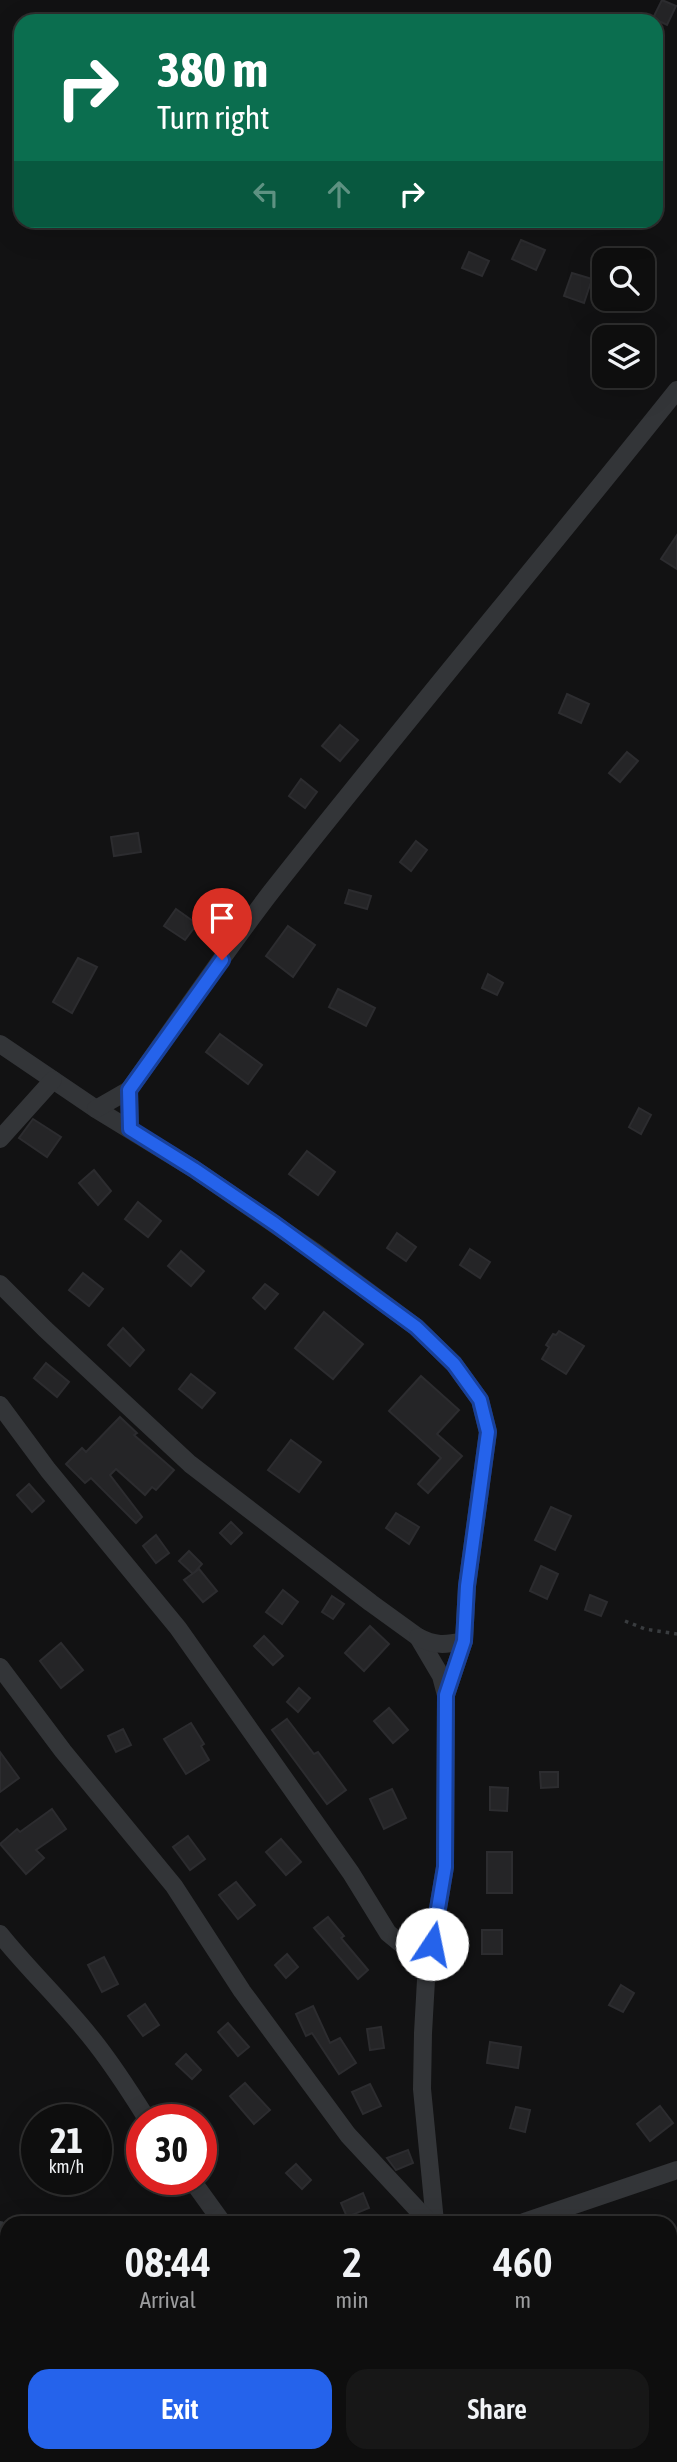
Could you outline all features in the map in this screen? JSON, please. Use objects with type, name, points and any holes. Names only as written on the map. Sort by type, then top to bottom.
[{"type":"street","points":[[96,1109],[129,1090],[269,895],[432,689],[593,497],[677,390]]},
{"type":"street","points":[[0,1044],[96,1109],[194,1169],[416,1327],[454,1364],[480,1400],[488,1432],[467,1586],[464,1641],[446,1695]]},
{"type":"street","points":[[0,1139],[53,1080]]},
{"type":"street","points":[[129,1090],[130,1129]]},
{"type":"street","points":[[0,1284],[190,1464],[371,1604],[431,1644],[441,1646],[464,1641]]},
{"type":"street","points":[[0,1405],[48,1470],[178,1628],[351,1873],[388,1933],[405,1947],[432,1944]]},
{"type":"street","points":[[418,1637],[441,1676],[446,1695],[445,1867],[426,1980],[422,2089],[434,2216]]},
{"type":"street","points":[[0,1668],[71,1761],[174,1886],[242,1991],[348,2135],[423,2216]]},
{"type":"street","points":[[0,1934],[89,2034],[138,2104]]},
{"type":"street","points":[[542,2216],[677,2170]]},
{"type":"street","points":[[203,2195],[218,2216]]},
{"type":"path","points":[[625,1621],[646,1629],[677,1634]]},
{"type":"building","points":[[662,0],[676,6],[667,25],[663,23],[663,14],[655,14]]},
{"type":"building","points":[[521,240],[545,250],[536,270],[512,259]]},
{"type":"building","points":[[469,252],[489,261],[482,276],[462,268]]},
{"type":"building","points":[[572,273],[592,279],[584,303],[564,296]]},
{"type":"building","points":[[677,535],[677,569],[661,559]]},
{"type":"building","points":[[567,694],[589,704],[581,723],[559,713]]},
{"type":"building","points":[[340,725],[358,740],[340,761],[322,746]]},
{"type":"building","points":[[627,752],[638,761],[620,782],[609,773]]},
{"type":"building","points":[[301,779],[317,792],[305,808],[289,796]]},
{"type":"building","points":[[138,833],[141,852],[114,856],[111,837]]},
{"type":"building","points":[[416,841],[427,850],[411,871],[400,862]]},
{"type":"building","points":[[349,890],[371,896],[367,909],[345,903]]},
{"type":"building","points":[[176,909],[197,924],[185,940],[164,926]]},
{"type":"building","points":[[288,926],[315,945],[293,977],[266,956]]},
{"type":"building","points":[[78,958],[97,967],[72,1013],[53,1002]]},
{"type":"building","points":[[488,974],[503,983],[497,995],[482,988]]},
{"type":"building","points":[[338,989],[375,1008],[366,1026],[329,1007]]},
{"type":"building","points":[[220,1034],[262,1065],[248,1084],[206,1052]]},
{"type":"building","points":[[639,1108],[651,1115],[641,1134],[629,1127]]},
{"type":"building","points":[[33,1119],[61,1137],[47,1157],[19,1138]]},
{"type":"building","points":[[307,1151],[335,1172],[318,1195],[289,1174]]},
{"type":"building","points":[[94,1170],[111,1191],[98,1205],[79,1183]]},
{"type":"building","points":[[138,1202],[161,1221],[148,1237],[125,1219]]},
{"type":"building","points":[[397,1233],[416,1247],[406,1261],[387,1248]]},
{"type":"building","points":[[470,1249],[490,1262],[480,1278],[460,1265]]},
{"type":"building","points":[[181,1251],[204,1271],[191,1286],[168,1266]]},
{"type":"building","points":[[83,1273],[103,1289],[89,1306],[69,1290]]},
{"type":"building","points":[[265,1284],[278,1294],[265,1309],[253,1298]]},
{"type":"building","points":[[324,1312],[363,1344],[333,1379],[295,1348]]},
{"type":"building","points":[[123,1328],[144,1350],[130,1366],[108,1345]]},
{"type":"building","points":[[559,1331],[584,1346],[566,1374],[542,1359],[549,1347],[546,1345],[553,1334],[556,1335]]},
{"type":"building","points":[[46,1363],[69,1382],[57,1397],[34,1378]]},
{"type":"building","points":[[191,1374],[215,1393],[202,1408],[179,1389]]},
{"type":"building","points":[[421,1376],[459,1410],[437,1434],[462,1456],[428,1493],[418,1484],[441,1458],[389,1411]]},
{"type":"building","points":[[120,1417],[137,1433],[134,1435],[174,1470],[156,1490],[152,1487],[145,1495],[116,1469],[110,1475],[142,1517],[136,1523],[91,1478],[85,1483],[66,1464],[82,1448],[86,1452]]},
{"type":"building","points":[[291,1440],[321,1462],[299,1492],[268,1470]]},
{"type":"building","points":[[29,1484],[44,1501],[32,1512],[17,1495]]},
{"type":"building","points":[[551,1507],[571,1516],[555,1550],[535,1540]]},
{"type":"building","points":[[396,1513],[419,1527],[409,1544],[386,1528]]},
{"type":"building","points":[[231,1522],[242,1533],[231,1544],[220,1533]]},
{"type":"building","points":[[156,1535],[169,1553],[156,1563],[143,1546]]},
{"type":"building","points":[[189,1551],[202,1564],[193,1574],[179,1561]]},
{"type":"building","points":[[541,1566],[558,1574],[547,1599],[530,1591]]},
{"type":"building","points":[[199,1569],[217,1591],[203,1602],[184,1580]]},
{"type":"building","points":[[283,1590],[298,1602],[282,1624],[266,1612]]},
{"type":"building","points":[[590,1595],[607,1602],[601,1616],[585,1610]]},
{"type":"building","points":[[332,1596],[344,1604],[333,1619],[322,1612]]},
{"type":"building","points":[[370,1626],[389,1644],[364,1671],[345,1653]]},
{"type":"building","points":[[264,1636],[283,1656],[273,1665],[254,1646]]},
{"type":"building","points":[[61,1643],[83,1670],[61,1688],[40,1661]]},
{"type":"building","points":[[299,1688],[310,1698],[298,1712],[287,1702]]},
{"type":"building","points":[[389,1708],[408,1730],[393,1743],[374,1721]]},
{"type":"building","points":[[287,1719],[314,1754],[318,1752],[346,1790],[327,1804],[272,1730]]},
{"type":"building","points":[[191,1723],[204,1744],[201,1746],[209,1760],[186,1774],[164,1739]]},
{"type":"building","points":[[123,1729],[131,1745],[116,1752],[108,1736]]},
{"type":"building","points":[[0,1752],[19,1778],[0,1792]]},
{"type":"building","points":[[540,1772],[558,1772],[558,1787],[541,1788]]},
{"type":"building","points":[[490,1787],[508,1788],[507,1811],[490,1810]]},
{"type":"building","points":[[392,1789],[406,1818],[384,1829],[370,1799]]},
{"type":"building","points":[[52,1809],[66,1829],[36,1850],[44,1858],[26,1874],[0,1844],[17,1829],[20,1832]]},
{"type":"building","points":[[188,1836],[205,1859],[190,1870],[173,1847]]},
{"type":"building","points":[[281,1839],[301,1862],[286,1875],[266,1852]]},
{"type":"building","points":[[487,1852],[512,1852],[512,1893],[487,1893]]},
{"type":"building","points":[[236,1882],[255,1905],[238,1919],[219,1895]]},
{"type":"building","points":[[328,1917],[344,1936],[341,1938],[368,1970],[358,1979],[314,1928]]},
{"type":"building","points":[[482,1930],[502,1930],[502,1954],[482,1954]]},
{"type":"building","points":[[287,1954],[298,1967],[286,1978],[275,1965]]},
{"type":"building","points":[[104,1957],[118,1984],[102,1992],[88,1965]]},
{"type":"building","points":[[621,1985],[634,1993],[623,2012],[609,2005]]},
{"type":"building","points":[[145,2004],[159,2025],[143,2036],[128,2016]]},
{"type":"building","points":[[313,2006],[330,2043],[340,2038],[356,2063],[339,2074],[312,2033],[306,2036],[296,2014]]},
{"type":"building","points":[[228,2023],[249,2047],[238,2056],[218,2032]]},
{"type":"building","points":[[381,2027],[384,2048],[370,2050],[367,2029]]},
{"type":"building","points":[[490,2042],[521,2047],[518,2068],[487,2063]]},
{"type":"building","points":[[186,2054],[201,2070],[192,2079],[176,2064]]},
{"type":"building","points":[[245,2083],[270,2110],[254,2124],[230,2096]]},
{"type":"building","points":[[370,2084],[381,2106],[363,2114],[352,2092]]},
{"type":"building","points":[[660,2106],[673,2123],[650,2141],[637,2124]]},
{"type":"building","points":[[516,2107],[530,2110],[525,2132],[510,2128]]},
{"type":"building","points":[[408,2150],[413,2163],[396,2170],[387,2158]]},
{"type":"building","points":[[296,2164],[311,2180],[302,2189],[286,2173]]},
{"type":"building","points":[[363,2193],[369,2208],[347,2216],[341,2203]]},
{"type":"route","points":[[222,960],[129,1090],[130,1129],[275,1224],[416,1327],[454,1364],[480,1400],[488,1432],[467,1586],[464,1641],[446,1695],[445,1867],[432,1944]]}]
